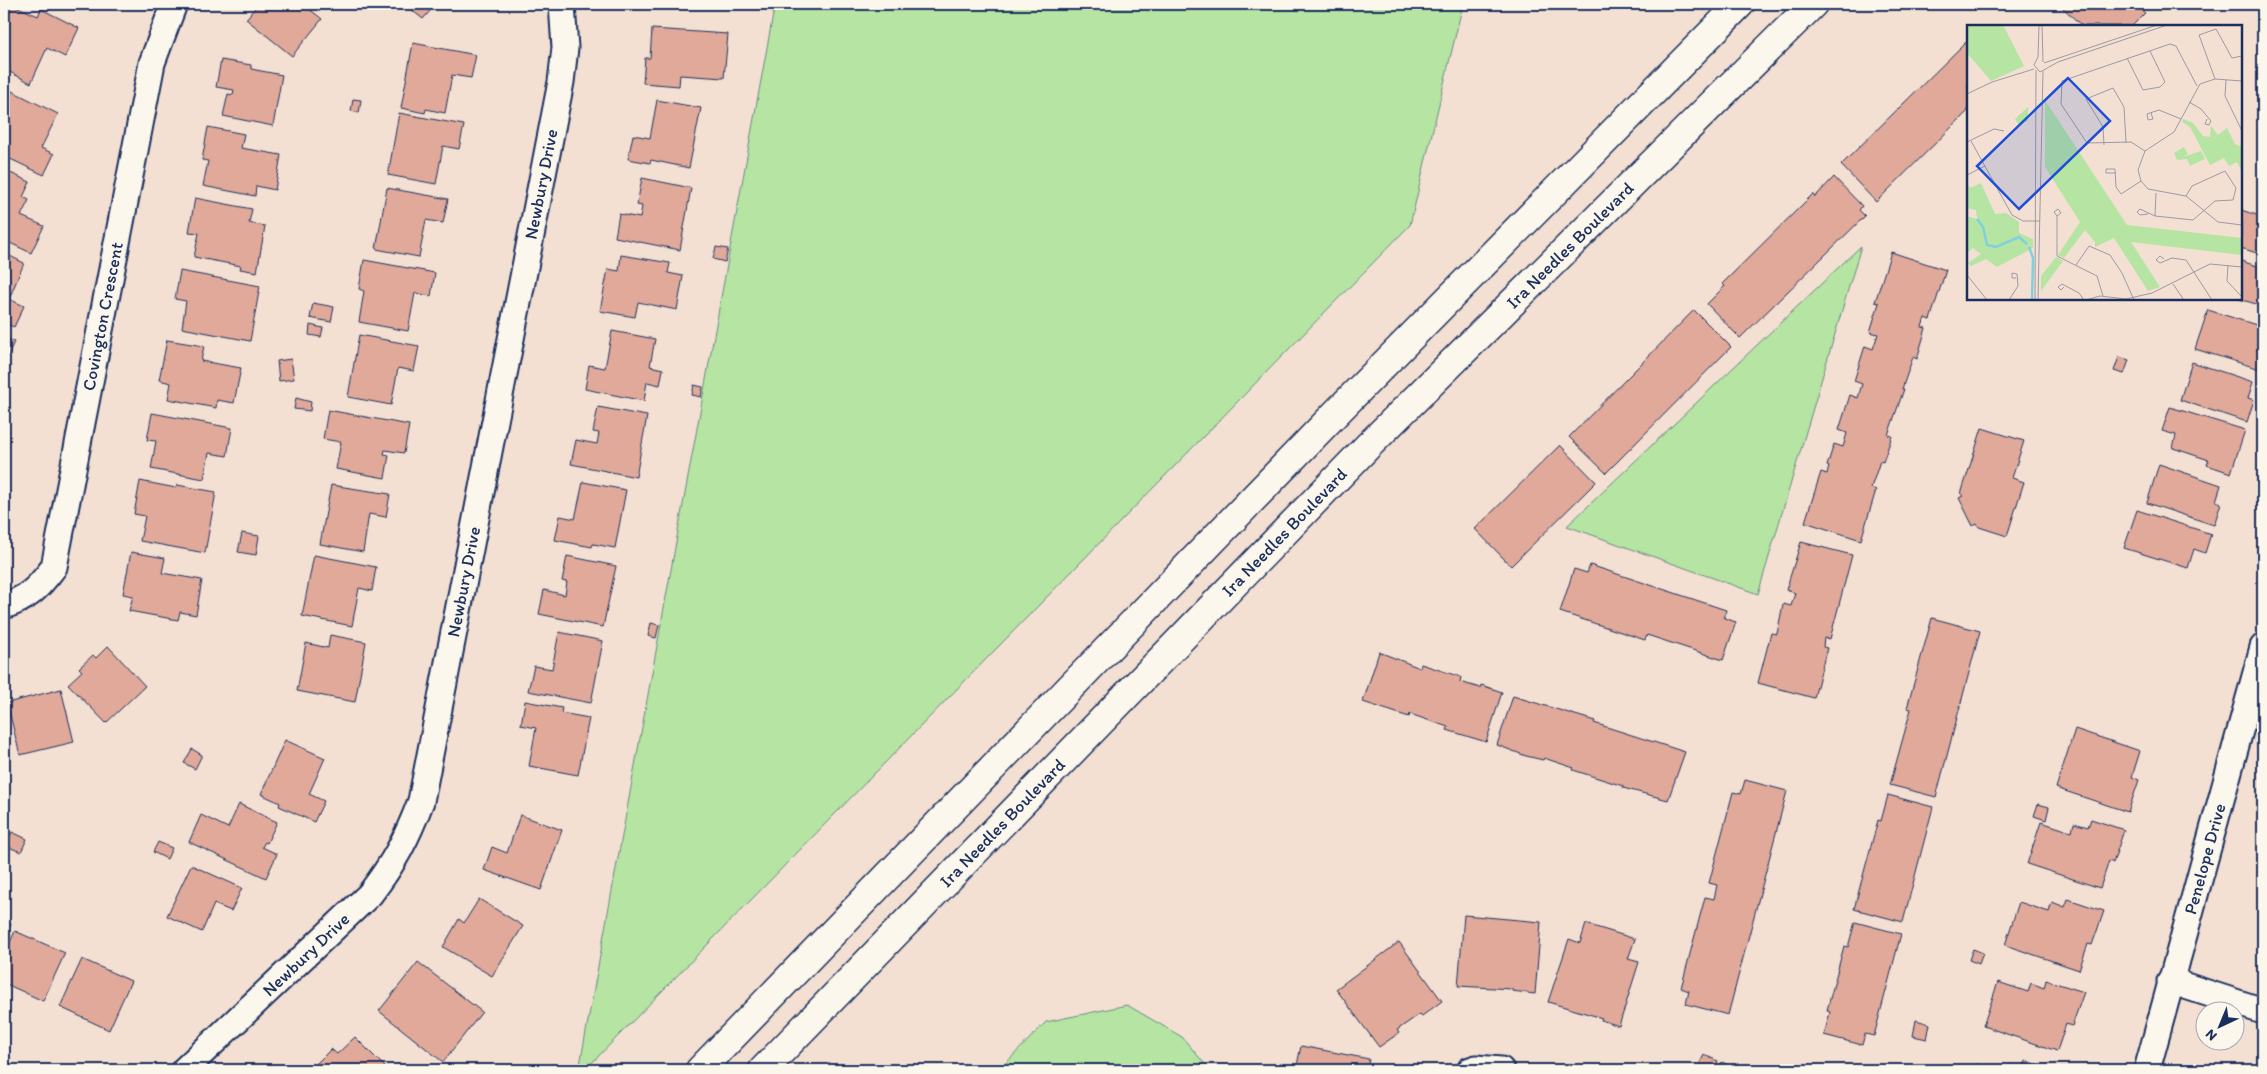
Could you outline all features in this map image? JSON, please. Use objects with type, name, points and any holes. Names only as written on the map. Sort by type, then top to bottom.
[{"type":"main road","points":[[700,1070],[1335,414],[1740,4]]},
{"type":"main road","name":"Ira Needles Boulevard","points":[[763,1070],[1368,446],[1814,4]]},
{"type":"street","name":"Covington Crescent","points":[[4,606],[20,601],[37,590],[54,567],[152,63],[174,4]]},
{"type":"street","name":"Newbury Drive","points":[[184,1070],[370,894],[391,867],[409,833],[421,801],[561,82],[565,48],[562,4]]},
{"type":"street","name":"Penelope Drive","points":[[2147,1070],[2263,647]]},
{"type":"street","points":[[2170,981],[2263,1011]]},
{"type":"street","points":[[1470,1070],[1476,1068],[1501,1070]]},
{"type":"green space","points":[[775,4],[1463,4],[1410,225],[585,1070],[579,1070]]},
{"type":"green space","points":[[1861,246],[1758,594],[1567,526]]},
{"type":"green space","points":[[1127,1005],[1182,1037],[1210,1070],[999,1070],[1046,1022]]},
{"type":"building","points":[[4,4],[11,4],[38,16],[41,9],[79,28],[65,57],[47,48],[31,83],[4,69]]},
{"type":"building","points":[[258,4],[303,4],[322,19],[292,56],[246,19]]},
{"type":"building","points":[[404,4],[436,4],[423,19]]},
{"type":"building","points":[[2059,4],[2135,4],[2145,13],[2133,25],[2081,25]]},
{"type":"building","points":[[652,29],[728,34],[724,78],[680,75],[679,86],[643,83],[645,58],[650,58]]},
{"type":"building","points":[[413,43],[476,55],[471,78],[452,75],[445,113],[426,109],[425,113],[401,108]]},
{"type":"building","points":[[1967,43],[1967,112],[1876,202],[1841,165]]},
{"type":"building","points":[[221,60],[251,65],[251,69],[282,75],[273,126],[223,116],[228,94],[233,95],[234,90],[216,87]]},
{"type":"building","points":[[12,91],[58,114],[41,148],[54,154],[44,175],[4,156],[4,97],[8,99]]},
{"type":"building","points":[[353,99],[361,100],[359,113],[351,111]]},
{"type":"building","points":[[657,100],[701,108],[689,168],[651,160],[650,163],[628,159],[633,135],[650,138]]},
{"type":"building","points":[[399,113],[464,125],[459,149],[443,146],[436,184],[388,175]]},
{"type":"building","points":[[208,127],[244,134],[241,148],[281,155],[275,190],[256,186],[255,196],[203,186],[208,161],[202,160]]},
{"type":"building","points":[[4,170],[30,182],[23,197],[29,200],[21,216],[44,226],[31,253],[4,240]]},
{"type":"building","points":[[1834,177],[1862,206],[1859,210],[1865,216],[1740,338],[1707,304],[1725,286],[1722,284],[1813,194],[1815,197]]},
{"type":"building","points":[[642,178],[691,188],[680,250],[615,237],[619,214],[640,218],[642,206],[637,205]]},
{"type":"building","points":[[387,188],[448,199],[443,223],[426,220],[419,257],[376,249]]},
{"type":"building","points":[[195,198],[252,209],[249,223],[265,226],[257,272],[240,269],[241,266],[194,257],[199,233],[189,232]]},
{"type":"building","points":[[2242,210],[2263,217],[2263,255],[2242,248]]},
{"type":"building","points":[[716,247],[728,249],[725,262],[713,259]]},
{"type":"building","points":[[1891,252],[1946,270],[1930,320],[1925,318],[1922,327],[1926,328],[1917,359],[1913,357],[1902,389],[1904,389],[1888,435],[1892,436],[1883,462],[1880,461],[1871,488],[1876,490],[1861,540],[1805,522],[1821,472],[1827,474],[1829,467],[1827,466],[1834,444],[1843,447],[1847,433],[1839,430],[1850,395],[1858,398],[1862,384],[1854,381],[1865,346],[1873,349],[1878,334],[1870,332],[1879,303],[1875,302]]},
{"type":"building","points":[[4,253],[24,263],[9,299],[24,306],[14,327],[4,323]]},
{"type":"building","points":[[621,255],[670,263],[668,273],[683,276],[677,310],[638,302],[635,317],[600,311],[608,269],[619,271]]},
{"type":"building","points":[[364,260],[435,273],[431,296],[415,293],[408,331],[359,322],[364,291],[359,289]]},
{"type":"building","points":[[2242,261],[2263,268],[2263,306],[2242,300]]},
{"type":"building","points":[[180,271],[260,286],[250,341],[182,328],[186,301],[175,299]]},
{"type":"building","points":[[313,303],[334,307],[331,322],[310,318]]},
{"type":"building","points":[[1694,310],[1731,347],[1606,473],[1569,437]]},
{"type":"building","points":[[2208,310],[2263,327],[2263,370],[2195,349]]},
{"type":"building","points":[[310,325],[323,328],[321,337],[309,335]]},
{"type":"building","points":[[612,331],[655,339],[650,366],[663,369],[660,385],[647,382],[644,401],[585,389],[589,365],[605,368]]},
{"type":"building","points":[[359,335],[419,346],[414,371],[398,368],[391,405],[348,397]]},
{"type":"building","points":[[4,337],[14,342],[4,364]]},
{"type":"building","points":[[167,340],[204,346],[201,361],[241,368],[234,403],[217,400],[216,408],[168,399],[171,383],[159,380]]},
{"type":"building","points":[[2119,357],[2129,360],[2124,374],[2114,371]]},
{"type":"building","points":[[291,359],[294,379],[279,381],[277,361]]},
{"type":"building","points":[[2192,362],[2253,382],[2248,398],[2254,400],[2247,422],[2180,400]]},
{"type":"building","points":[[694,385],[703,387],[701,397],[692,395]]},
{"type":"building","points":[[296,398],[311,402],[310,411],[294,409]]},
{"type":"building","points":[[598,407],[647,416],[636,477],[571,464],[576,440],[597,444],[599,433],[593,432]]},
{"type":"building","points":[[2170,407],[2245,430],[2231,473],[2207,465],[2209,460],[2173,448],[2176,435],[2162,431]]},
{"type":"building","points":[[328,410],[409,425],[404,453],[385,450],[384,454],[389,455],[385,478],[336,469],[341,442],[323,439]]},
{"type":"building","points":[[152,413],[232,428],[227,456],[209,453],[204,479],[151,469],[156,441],[147,440]]},
{"type":"building","points":[[1982,428],[2024,441],[2012,478],[2024,482],[2007,536],[1979,527],[1977,524],[1973,526],[1959,498],[1963,496],[1961,494]]},
{"type":"building","points":[[1560,445],[1596,482],[1511,566],[1475,529]]},
{"type":"building","points":[[2159,464],[2221,485],[2216,501],[2221,503],[2214,525],[2147,503]]},
{"type":"building","points":[[140,481],[176,488],[177,485],[216,492],[205,553],[140,541],[145,516],[134,514]]},
{"type":"building","points":[[583,482],[626,490],[615,548],[593,544],[592,547],[555,540],[560,516],[575,519]]},
{"type":"building","points":[[331,485],[390,494],[386,517],[369,514],[363,552],[320,544]]},
{"type":"building","points":[[2137,510],[2211,534],[2205,553],[2194,549],[2188,568],[2124,548]]},
{"type":"building","points":[[242,533],[259,536],[256,555],[238,552]]},
{"type":"building","points":[[1801,542],[1852,555],[1830,639],[1824,638],[1823,647],[1827,648],[1814,698],[1758,683],[1771,633],[1777,634],[1783,604],[1791,606],[1795,593],[1786,590]]},
{"type":"building","points":[[131,552],[165,558],[162,573],[202,580],[196,615],[180,612],[178,620],[129,611],[133,596],[123,594]]},
{"type":"building","points":[[314,555],[376,567],[372,591],[359,588],[352,626],[302,616]]},
{"type":"building","points":[[567,556],[616,566],[603,627],[539,614],[544,590],[565,595],[567,582],[562,581]]},
{"type":"building","points":[[1590,565],[1726,610],[1724,618],[1736,622],[1723,660],[1647,635],[1645,640],[1560,612],[1574,569],[1587,573]]},
{"type":"building","points":[[1932,618],[1980,631],[1936,797],[1890,785],[1911,709],[1907,708]]},
{"type":"building","points":[[651,623],[659,625],[656,638],[648,636]]},
{"type":"building","points":[[559,632],[603,641],[591,703],[528,691],[534,666],[552,669]]},
{"type":"building","points":[[330,635],[366,642],[355,702],[297,691],[306,643],[328,648]]},
{"type":"building","points":[[108,646],[145,686],[106,723],[68,684],[82,671],[79,668],[93,655],[96,658]]},
{"type":"building","points":[[1379,652],[1420,668],[1421,664],[1461,677],[1460,682],[1480,688],[1481,685],[1502,692],[1486,742],[1447,730],[1448,727],[1410,714],[1409,717],[1363,702]]},
{"type":"building","points":[[61,689],[74,742],[20,755],[7,703]]},
{"type":"building","points":[[1513,696],[1595,721],[1594,723],[1685,752],[1668,800],[1623,788],[1623,786],[1573,770],[1574,768],[1544,758],[1543,760],[1526,756],[1497,745]]},
{"type":"building","points":[[525,701],[562,708],[561,713],[589,718],[578,775],[529,766],[536,728],[521,725]]},
{"type":"building","points":[[2075,729],[2140,751],[2132,777],[2139,780],[2128,812],[2056,788]]},
{"type":"building","points":[[285,740],[325,758],[309,794],[324,801],[314,822],[279,806],[280,803],[261,794]]},
{"type":"building","points":[[192,749],[202,755],[195,769],[184,763]]},
{"type":"building","points":[[1745,780],[1787,791],[1728,1015],[1686,1004],[1689,991],[1681,988],[1705,897],[1714,899],[1717,885],[1709,883],[1733,792],[1741,794]]},
{"type":"building","points":[[1888,795],[1933,807],[1903,922],[1854,909],[1878,820],[1881,821]]},
{"type":"building","points":[[239,804],[277,822],[267,843],[265,842],[262,847],[277,854],[266,878],[189,842],[201,815],[228,828]]},
{"type":"building","points":[[2038,804],[2049,807],[2046,820],[2034,816]]},
{"type":"building","points":[[520,815],[562,830],[541,890],[484,870],[492,847],[507,853]]},
{"type":"building","points":[[2091,819],[2124,830],[2113,863],[2109,861],[2100,888],[2027,864],[2041,822],[2072,832],[2074,823],[2088,827]]},
{"type":"building","points":[[12,832],[27,839],[21,852],[6,846]]},
{"type":"building","points":[[158,842],[172,848],[167,859],[153,852]]},
{"type":"building","points":[[191,865],[242,888],[231,911],[214,904],[202,932],[167,916]]},
{"type":"building","points":[[479,899],[523,926],[492,976],[443,947],[459,919],[464,923]]},
{"type":"building","points":[[2068,899],[2104,911],[2092,945],[2088,944],[2079,970],[2005,945],[2019,902],[2049,912],[2052,902],[2065,907]]},
{"type":"building","points":[[1464,915],[1541,922],[1535,994],[1512,991],[1512,989],[1458,986]]},
{"type":"building","points":[[4,921],[11,924],[4,939]]},
{"type":"building","points":[[1855,922],[1901,934],[1874,1036],[1865,1034],[1862,1045],[1824,1035],[1830,1012],[1827,1010],[1844,946],[1848,947]]},
{"type":"building","points":[[1586,924],[1635,939],[1628,959],[1639,962],[1619,1026],[1601,1020],[1602,1018],[1548,1002],[1569,939],[1580,943]]},
{"type":"building","points":[[15,931],[65,953],[43,1001],[4,983],[4,956]]},
{"type":"building","points":[[1399,942],[1442,1001],[1422,1016],[1420,1014],[1397,1030],[1399,1033],[1379,1047],[1336,989]]},
{"type":"building","points":[[1973,949],[1983,953],[1979,964],[1969,960]]},
{"type":"building","points":[[82,959],[131,981],[109,1030],[60,1007]]},
{"type":"building","points":[[418,962],[482,1012],[443,1062],[379,1011]]},
{"type":"building","points":[[2046,980],[2084,992],[2072,1026],[2066,1024],[2057,1051],[1983,1026],[1998,982],[2028,992],[2031,983],[2044,988]]},
{"type":"building","points":[[1916,1020],[1930,1024],[1927,1039],[1913,1036]]},
{"type":"building","points":[[355,1037],[388,1070],[310,1070],[331,1049],[337,1054]]},
{"type":"building","points":[[1301,1046],[1369,1059],[1367,1070],[1296,1070]]},
{"type":"building","points":[[1704,1055],[1718,1061],[1714,1070],[1697,1069]]},
{"type":"building","points":[[2026,1061],[2054,1070],[2023,1070]]},
{"type":"building","points":[[1722,1062],[1738,1070],[1717,1070]]},
{"type":"building","points":[[1976,1064],[1995,1070],[1974,1070]]},
{"type":"building","points":[[2010,1065],[2023,1070],[2008,1070]]}]
